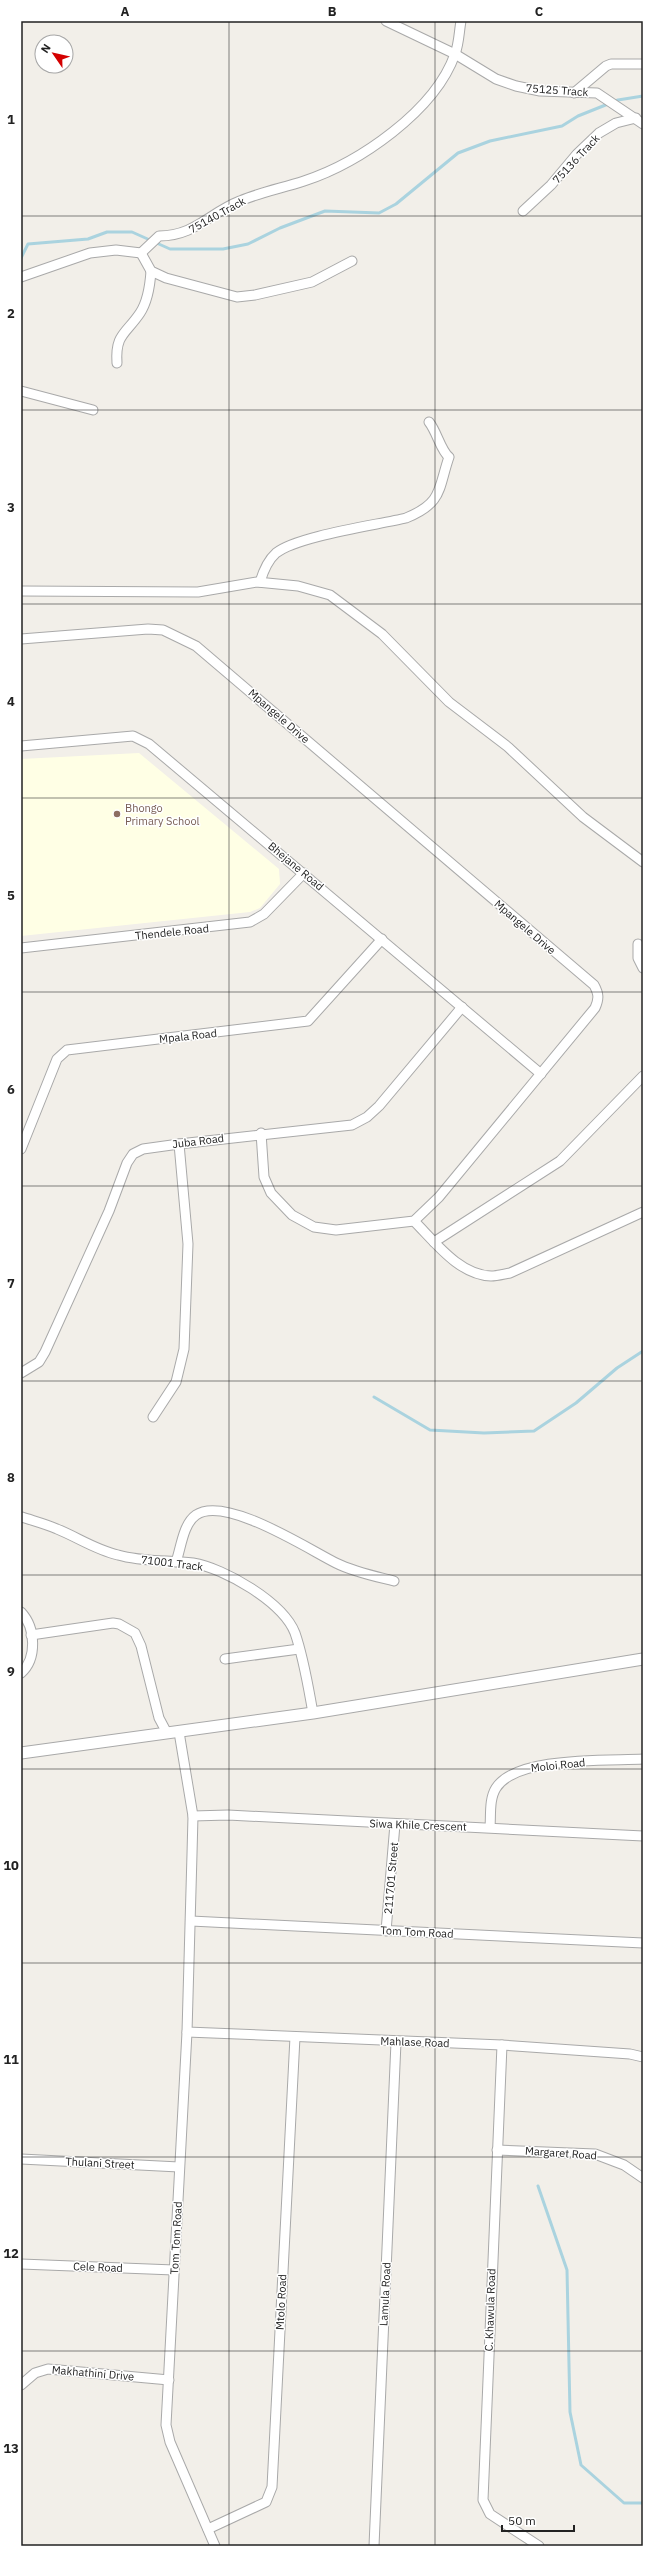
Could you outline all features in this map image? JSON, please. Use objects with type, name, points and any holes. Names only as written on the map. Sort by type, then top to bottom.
[{"type":"street","name":"75125 Track","points":[[386,21],[455,54],[488,75],[516,86],[574,94],[597,93],[640,121]]},
{"type":"street","points":[[455,54],[461,21]]},
{"type":"street","name":"75140 Track","points":[[141,253],[159,236],[171,236],[193,230],[240,201],[305,181],[346,163],[384,139],[416,110],[438,84],[455,54]]},
{"type":"street","points":[[574,94],[594,75],[611,64],[643,64]]},
{"type":"street","name":"75136 Track","points":[[523,211],[551,185],[577,154],[599,133],[616,123],[640,121]]},
{"type":"street","points":[[21,277],[90,253],[116,250],[141,253],[151,271],[185,285],[246,297],[312,282],[352,261]]},
{"type":"street","points":[[117,363],[116,348],[119,338],[139,314],[145,302],[151,271]]},
{"type":"street","points":[[21,391],[93,410]]},
{"type":"street","points":[[260,582],[268,563],[284,548],[314,538],[406,518],[418,513],[430,504],[438,494],[444,482],[449,456],[444,453],[436,431],[429,422]]},
{"type":"street","points":[[21,591],[198,592],[260,582],[298,586],[330,596],[346,606],[402,652],[449,702],[508,746],[588,821],[643,862]]},
{"type":"street","name":"Mpangele Drive","points":[[21,638],[148,629],[163,630],[180,636],[210,658],[594,985],[599,999],[595,1008],[439,1197],[414,1221]]},
{"type":"street","name":"Bhejane Road","points":[[21,746],[133,736],[142,739],[304,873],[541,1074]]},
{"type":"street","name":"Thendele Road","points":[[21,948],[250,922],[264,914],[304,873]]},
{"type":"street","name":"Mpala Road","points":[[21,1149],[57,1059],[67,1050],[308,1021],[382,939]]},
{"type":"street","points":[[638,944],[638,958],[643,968]]},
{"type":"street","name":"Juba Road","points":[[21,1373],[39,1362],[45,1352],[109,1211],[127,1163],[133,1154],[143,1149],[261,1133],[352,1125],[367,1117],[462,1007]]},
{"type":"street","points":[[434,1242],[560,1161],[643,1076]]},
{"type":"street","points":[[261,1133],[266,1183],[270,1193],[292,1215],[314,1227],[325,1230],[362,1228],[414,1221],[448,1256],[459,1264],[476,1272],[491,1276],[510,1273],[643,1212]]},
{"type":"street","points":[[153,1417],[176,1382],[184,1349],[188,1244],[179,1144]]},
{"type":"street","points":[[176,1562],[190,1521],[202,1512],[213,1510],[266,1526],[336,1563],[394,1581]]},
{"type":"street","name":"71001 Track","points":[[22,1517],[57,1529],[116,1555],[208,1567],[250,1587],[286,1620],[294,1632],[313,1713]]},
{"type":"street","points":[[21,1612],[28,1622],[31,1635],[30,1662],[21,1673]]},
{"type":"street","points":[[31,1635],[113,1623],[135,1632],[141,1646],[159,1718],[167,1733]]},
{"type":"street","points":[[225,1659],[299,1649]]},
{"type":"street","points":[[21,1753],[313,1713],[643,1659]]},
{"type":"street","name":"Tom Tom Road","points":[[179,1732],[193,1816],[187,2032],[179,2167],[167,2433],[216,2546]]},
{"type":"street","name":"Moloi Road","points":[[490,1827],[492,1795],[502,1781],[511,1774],[533,1766],[643,1759]]},
{"type":"street","name":"Siwa Khile Crescent","points":[[193,1816],[228,1815],[395,1824],[490,1827],[643,1836]]},
{"type":"street","name":"211701 Street","points":[[386,1931],[395,1824]]},
{"type":"street","name":"Tom Tom Road","points":[[191,1921],[643,1943]]},
{"type":"street","name":"Mahlase Road","points":[[187,2032],[396,2042],[502,2045],[643,2056]]},
{"type":"street","name":"Mtolo Road","points":[[208,2529],[266,2502],[272,2487],[295,2037]]},
{"type":"street","name":"Lamula Road","points":[[374,2546],[396,2042]]},
{"type":"street","name":"C. Khawula Road","points":[[502,2045],[483,2500],[490,2514],[539,2546]]},
{"type":"street","name":"Margaret Road","points":[[497,2150],[595,2154],[624,2165],[643,2178]]},
{"type":"street","name":"Thulani Street","points":[[21,2159],[179,2167]]},
{"type":"street","name":"Cele Road","points":[[21,2264],[174,2270]]},
{"type":"street","name":"Makhathini Drive","points":[[21,2385],[35,2373],[48,2369],[169,2380]]},
{"type":"shaded area","name":"Bhongo Primary School","points":[[139,753],[279,869],[280,884],[260,908],[250,912],[21,936],[21,759]]},
{"type":"waterway","points":[[21,258],[28,244],[88,239],[107,232],[132,232],[170,249],[223,249],[248,244],[280,228],[325,211],[379,213],[396,204],[458,153],[490,141],[562,126],[578,116],[618,100],[643,96]]},
{"type":"waterway","points":[[374,1397],[430,1430],[484,1433],[534,1431],[576,1403],[617,1368],[643,1351]]},
{"type":"waterway","points":[[538,2186],[567,2270],[570,2412],[581,2465],[624,2503],[643,2503]]},
{"type":"place","name":"Bhongo Primary School","points":[[117,814]]}]
